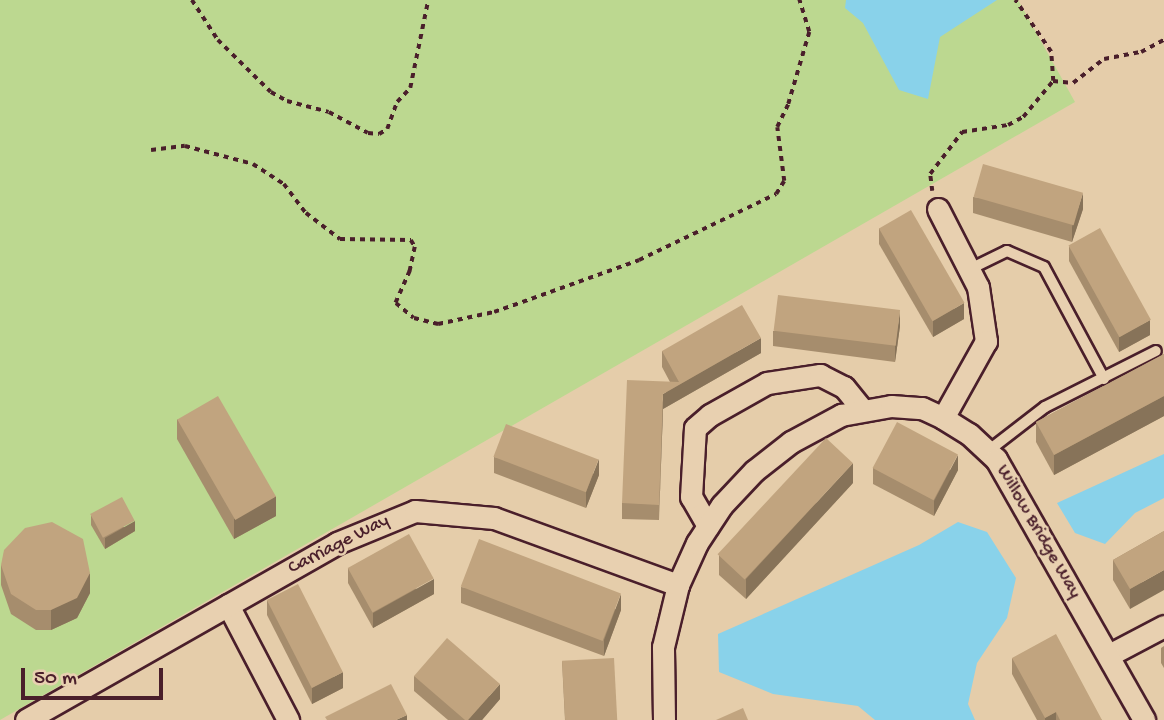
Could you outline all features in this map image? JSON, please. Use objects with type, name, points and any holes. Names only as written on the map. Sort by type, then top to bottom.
[{"type":"street","points":[[938,209],[970,269],[985,314],[986,341],[943,418]]},
{"type":"street","points":[[708,526],[691,497],[695,428],[710,415],[767,383],[820,375],[844,387],[862,409]]},
{"type":"street","name":"Willow Bridge Way","points":[[664,720],[661,672],[678,585],[708,526],[754,471],[791,442],[862,409],[922,408],[943,418],[988,451],[1012,482],[1144,720]]},
{"type":"street","name":"Carriage Way","points":[[26,720],[355,534],[415,511],[494,518],[678,585]]},
{"type":"street","points":[[228,605],[288,720]]},
{"type":"street","points":[[1109,655],[1164,626]]},
{"type":"lane","points":[[970,269],[1007,251],[1044,267],[1104,379]]},
{"type":"lane","points":[[988,451],[1045,407],[1156,351]]},
{"type":"path","points":[[192,0],[224,47],[271,92],[329,112],[368,133],[379,134],[387,129],[397,102],[410,88],[428,0]]},
{"type":"path","points":[[151,150],[185,146],[253,164],[284,184],[306,213],[340,240],[411,240],[415,247],[410,271],[396,303],[414,318],[438,324],[494,312],[639,260],[776,194],[784,181],[777,127],[788,104],[809,32],[799,0]]},
{"type":"path","points":[[938,209],[930,174],[941,155],[962,132],[1008,125],[1023,117],[1053,81],[1051,52],[1015,0]]},
{"type":"path","points":[[1053,81],[1073,83],[1104,59],[1141,52],[1164,40]]},
{"type":"green space","points":[[0,0],[1018,0],[1075,102],[0,720]]},
{"type":"water","points":[[846,0],[997,0],[940,37],[928,99],[899,90],[863,23],[845,8]]},
{"type":"water","points":[[1164,454],[1164,498],[1135,513],[1105,544],[1075,533],[1057,503]]},
{"type":"water","points":[[958,522],[987,532],[1016,578],[1007,618],[977,663],[968,704],[975,720],[875,720],[858,706],[773,694],[719,672],[718,634],[919,545]]},
{"type":"building","points":[[983,164],[1083,193],[1074,225],[974,197]]},
{"type":"building","points":[[911,210],[964,303],[932,321],[879,228]]},
{"type":"building","points":[[1100,228],[1151,320],[1119,337],[1069,245]]},
{"type":"building","points":[[778,295],[900,310],[896,346],[774,331]]},
{"type":"building","points":[[742,305],[761,338],[663,394],[659,505],[622,503],[627,380],[679,382],[662,351]]},
{"type":"building","points":[[1164,354],[1164,396],[1054,455],[1036,422]]},
{"type":"building","points":[[218,396],[276,496],[235,520],[177,420]]},
{"type":"building","points":[[897,422],[958,454],[934,500],[873,468]]},
{"type":"building","points":[[506,424],[598,459],[586,492],[493,457]]},
{"type":"building","points":[[826,438],[853,463],[745,580],[718,554]]},
{"type":"building","points":[[122,497],[135,521],[103,538],[90,514]]},
{"type":"building","points":[[52,522],[83,539],[90,573],[77,598],[51,610],[36,610],[11,594],[1,565],[4,550],[25,528]]},
{"type":"building","points":[[1164,531],[1164,570],[1130,589],[1113,560]]},
{"type":"building","points":[[409,534],[434,579],[373,613],[348,568]]},
{"type":"building","points":[[479,539],[621,593],[603,641],[461,587]]},
{"type":"building","points":[[298,584],[343,672],[312,688],[267,600]]},
{"type":"building","points":[[1056,634],[1102,720],[1060,720],[1056,712],[1045,718],[1012,658]]},
{"type":"building","points":[[447,638],[500,684],[468,720],[414,676]]},
{"type":"building","points":[[614,658],[617,720],[565,720],[562,661]]},
{"type":"building","points":[[391,684],[407,715],[396,720],[327,720],[325,717]]},
{"type":"building","points":[[743,708],[748,720],[716,720]]}]
